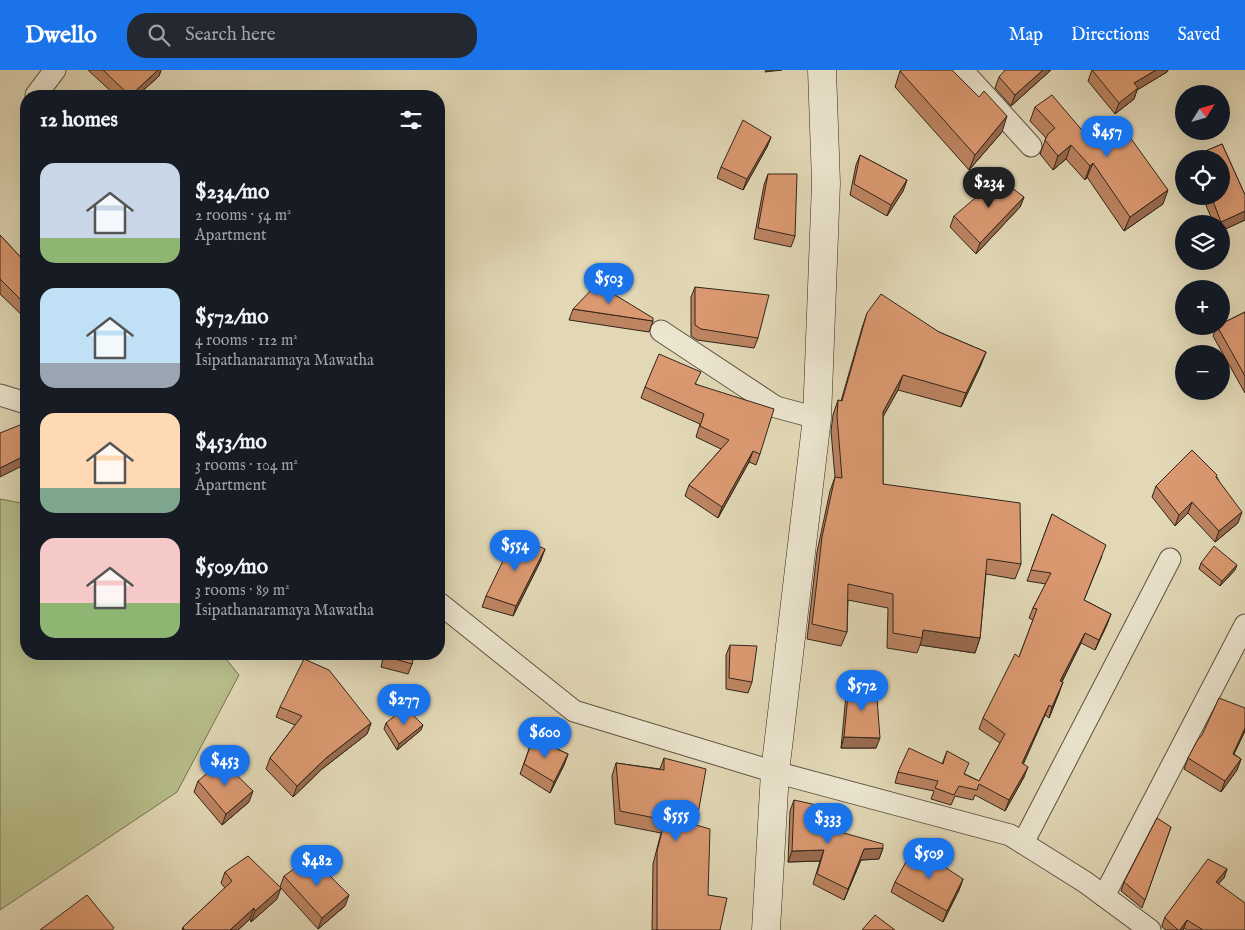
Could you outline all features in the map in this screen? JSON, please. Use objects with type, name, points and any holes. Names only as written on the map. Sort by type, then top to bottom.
[{"type":"street","points":[[40,90],[55,70]]},
{"type":"street","points":[[766,930],[775,772],[817,418],[826,183],[822,70]]},
{"type":"street","points":[[962,70],[1031,146]]},
{"type":"street","points":[[661,331],[776,406],[817,418]]},
{"type":"street","points":[[0,396],[20,401]]},
{"type":"street","points":[[1023,843],[1170,558]]},
{"type":"street","points":[[445,608],[574,711],[775,772],[1010,836],[1086,882],[1150,930]]},
{"type":"street","points":[[1104,896],[1245,625]]},
{"type":"green space","points":[[0,499],[20,503],[20,660],[227,660],[239,675],[177,792],[0,910]]},
{"type":"building","points":[[103,70],[158,70],[136,90],[124,90]]},
{"type":"building","points":[[901,70],[952,70],[979,97],[984,91],[1007,116],[975,155]]},
{"type":"building","points":[[1005,70],[1043,70],[1015,95],[999,77]]},
{"type":"building","points":[[1092,70],[1156,70],[1134,83],[1138,88],[1119,103]]},
{"type":"building","points":[[1052,95],[1092,142],[1119,122],[1168,190],[1130,217],[1093,163],[1090,166],[1071,145],[1058,156],[1045,140],[1048,134],[1055,128],[1035,107]]},
{"type":"building","points":[[743,120],[771,137],[747,179],[721,167]]},
{"type":"building","points":[[1222,144],[1225,150],[1208,150]]},
{"type":"building","points":[[860,155],[907,180],[891,205],[854,184]]},
{"type":"building","points":[[1230,162],[1245,195],[1245,211],[1230,218],[1230,215],[1218,215],[1214,205],[1230,205]]},
{"type":"building","points":[[768,174],[797,174],[795,236],[758,228]]},
{"type":"building","points":[[999,178],[1024,197],[980,243],[954,216]]},
{"type":"building","points":[[0,235],[20,257],[20,299],[0,279]]},
{"type":"building","points":[[597,284],[653,318],[653,321],[573,309]]},
{"type":"building","points":[[695,287],[769,295],[758,338],[701,329],[695,325]]},
{"type":"building","points":[[881,294],[939,332],[986,352],[966,393],[903,375],[883,412],[883,484],[1020,503],[1021,564],[987,559],[980,638],[923,630],[922,638],[893,633],[893,594],[848,584],[847,632],[812,624],[822,537],[835,477],[842,478],[837,416],[838,400],[842,401],[867,313]]},
{"type":"building","points":[[1245,312],[1245,376],[1230,349],[1230,345],[1228,345],[1222,335],[1230,335],[1230,320]]},
{"type":"building","points":[[659,354],[701,372],[695,384],[774,409],[760,454],[753,451],[722,507],[689,485],[729,440],[700,426],[704,414],[645,387]]},
{"type":"building","points":[[20,425],[20,458],[0,468],[0,433]]},
{"type":"building","points":[[1192,450],[1217,475],[1216,477],[1242,512],[1219,531],[1192,502],[1179,515],[1156,486]]},
{"type":"building","points":[[1052,514],[1106,545],[1084,600],[1111,614],[1099,640],[1085,633],[1060,681],[1063,682],[1052,707],[1049,705],[1022,763],[1028,767],[1009,800],[979,784],[977,790],[959,786],[954,795],[935,788],[938,781],[898,772],[909,748],[943,764],[947,751],[969,763],[964,774],[979,781],[1005,734],[983,718],[1015,654],[1019,657],[1037,609],[1033,608],[1051,573],[1031,570]]},
{"type":"building","points":[[515,536],[545,549],[516,606],[486,596]]},
{"type":"building","points":[[1214,546],[1237,565],[1222,581],[1201,563]]},
{"type":"building","points":[[730,645],[757,646],[752,682],[729,678]]},
{"type":"building","points":[[304,660],[306,660],[329,670],[371,723],[326,758],[297,786],[270,758],[302,716],[280,707]]},
{"type":"building","points":[[398,660],[413,660],[412,664]]},
{"type":"building","points":[[849,684],[876,685],[880,738],[844,737]]},
{"type":"building","points":[[1219,698],[1245,708],[1245,728],[1233,754],[1241,759],[1225,781],[1188,758],[1202,735]]},
{"type":"building","points":[[402,710],[413,715],[423,725],[399,744],[386,723]]},
{"type":"building","points":[[533,738],[568,754],[554,782],[524,764]]},
{"type":"building","points":[[664,758],[706,769],[696,825],[710,829],[708,895],[727,898],[720,930],[657,930],[657,851],[665,820],[620,811],[616,763],[664,770]]},
{"type":"building","points":[[222,761],[253,791],[226,814],[198,781]]},
{"type":"building","points":[[794,800],[821,806],[819,826],[883,844],[883,848],[864,849],[848,889],[817,874],[824,850],[792,851]]},
{"type":"building","points":[[1157,818],[1171,827],[1145,900],[1124,882]]},
{"type":"building","points":[[914,847],[963,879],[947,911],[895,882]]},
{"type":"building","points":[[248,856],[281,888],[255,911],[254,908],[230,930],[184,930],[183,927],[232,881],[225,872]]},
{"type":"building","points":[[311,857],[349,895],[322,918],[284,876]]},
{"type":"building","points":[[1208,859],[1227,869],[1216,882],[1245,903],[1245,930],[1203,930],[1187,920],[1178,930],[1165,918]]},
{"type":"building","points":[[87,895],[114,928],[112,930],[40,930]]},
{"type":"building","points":[[875,915],[895,930],[862,930]]}]
